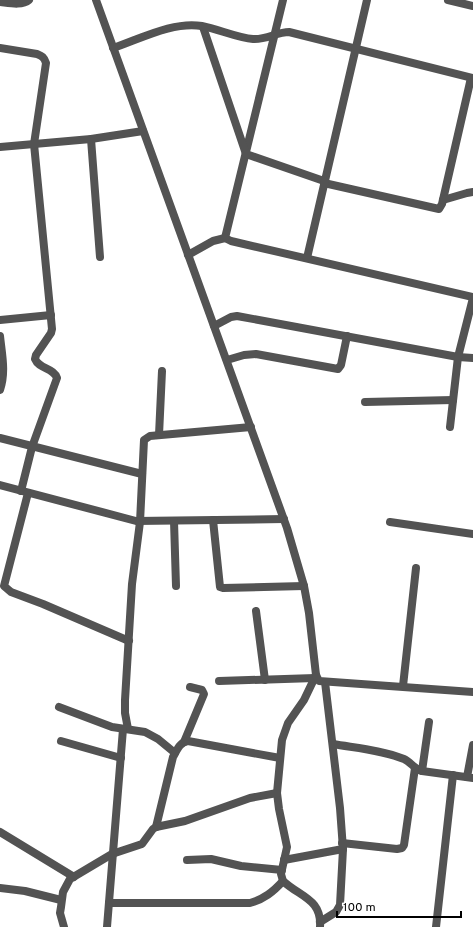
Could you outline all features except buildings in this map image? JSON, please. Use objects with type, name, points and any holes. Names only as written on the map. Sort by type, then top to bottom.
[{"type":"street","points":[[0,2],[26,3],[29,0]]},
{"type":"street","points":[[96,0],[284,519],[304,586],[309,612],[316,677],[304,700],[288,723],[282,740],[277,793],[286,838],[282,870],[283,881],[316,906],[319,913],[320,924]]},
{"type":"street","points":[[225,238],[283,0]]},
{"type":"street","points":[[307,258],[367,0]]},
{"type":"street","points":[[448,0],[473,6]]},
{"type":"street","points":[[113,48],[169,28],[192,25],[203,26],[253,39],[274,36],[282,32],[289,32],[472,78],[443,200],[441,207],[436,210],[324,182],[246,154]]},
{"type":"street","points":[[203,26],[246,154]]},
{"type":"street","points":[[0,48],[37,54],[42,56],[46,63],[34,144],[52,325],[51,333],[36,355],[35,359],[38,364],[56,374],[57,378],[32,447],[25,492],[4,586],[11,592],[129,641]]},
{"type":"street","points":[[0,147],[91,139],[143,131]]},
{"type":"street","points":[[91,139],[100,257]]},
{"type":"street","points":[[443,200],[467,192],[473,192]]},
{"type":"street","points":[[188,255],[213,241],[225,238],[231,241],[473,297],[458,357],[450,427]]},
{"type":"street","points":[[0,320],[51,315]]},
{"type":"street","points":[[214,326],[230,317],[238,316],[458,357],[473,358]]},
{"type":"street","points":[[0,336],[4,377],[0,390]]},
{"type":"street","points":[[227,360],[244,355],[256,354],[338,369],[341,365],[347,336]]},
{"type":"street","points":[[159,435],[162,371]]},
{"type":"street","points":[[365,402],[453,400]]},
{"type":"street","points":[[107,927],[121,758],[126,729],[125,707],[132,584],[140,522],[144,440],[150,436],[251,427]]},
{"type":"street","points":[[0,438],[142,474]]},
{"type":"street","points":[[0,485],[140,522],[284,519]]},
{"type":"street","points":[[213,520],[220,587],[304,586]]},
{"type":"street","points":[[174,521],[176,586]]},
{"type":"street","points":[[390,522],[473,534]]},
{"type":"street","points":[[403,686],[416,568]]},
{"type":"street","points":[[256,611],[265,680]]},
{"type":"street","points":[[219,682],[316,677],[319,681],[325,682],[403,686],[473,692]]},
{"type":"street","points":[[320,924],[336,912],[340,905],[343,846],[325,682]]},
{"type":"street","points":[[156,827],[175,754],[184,742],[204,694],[202,690],[190,687]]},
{"type":"street","points":[[59,707],[108,725],[152,734],[175,754]]},
{"type":"street","points":[[284,860],[343,846],[402,848],[404,846],[418,769],[430,722]]},
{"type":"street","points":[[184,742],[188,740],[280,758]]},
{"type":"street","points":[[61,741],[121,758]]},
{"type":"street","points":[[333,744],[393,755],[405,759],[418,769],[470,777],[473,746]]},
{"type":"street","points":[[436,927],[453,775]]},
{"type":"street","points":[[64,927],[60,913],[62,900],[70,879],[112,854],[142,844],[156,827],[185,822],[250,798],[277,793]]},
{"type":"street","points":[[0,832],[74,877]]},
{"type":"street","points":[[187,860],[211,859],[241,866],[282,870]]},
{"type":"street","points":[[109,903],[250,903],[264,898],[283,881]]},
{"type":"street","points":[[0,888],[25,891],[62,900]]}]
